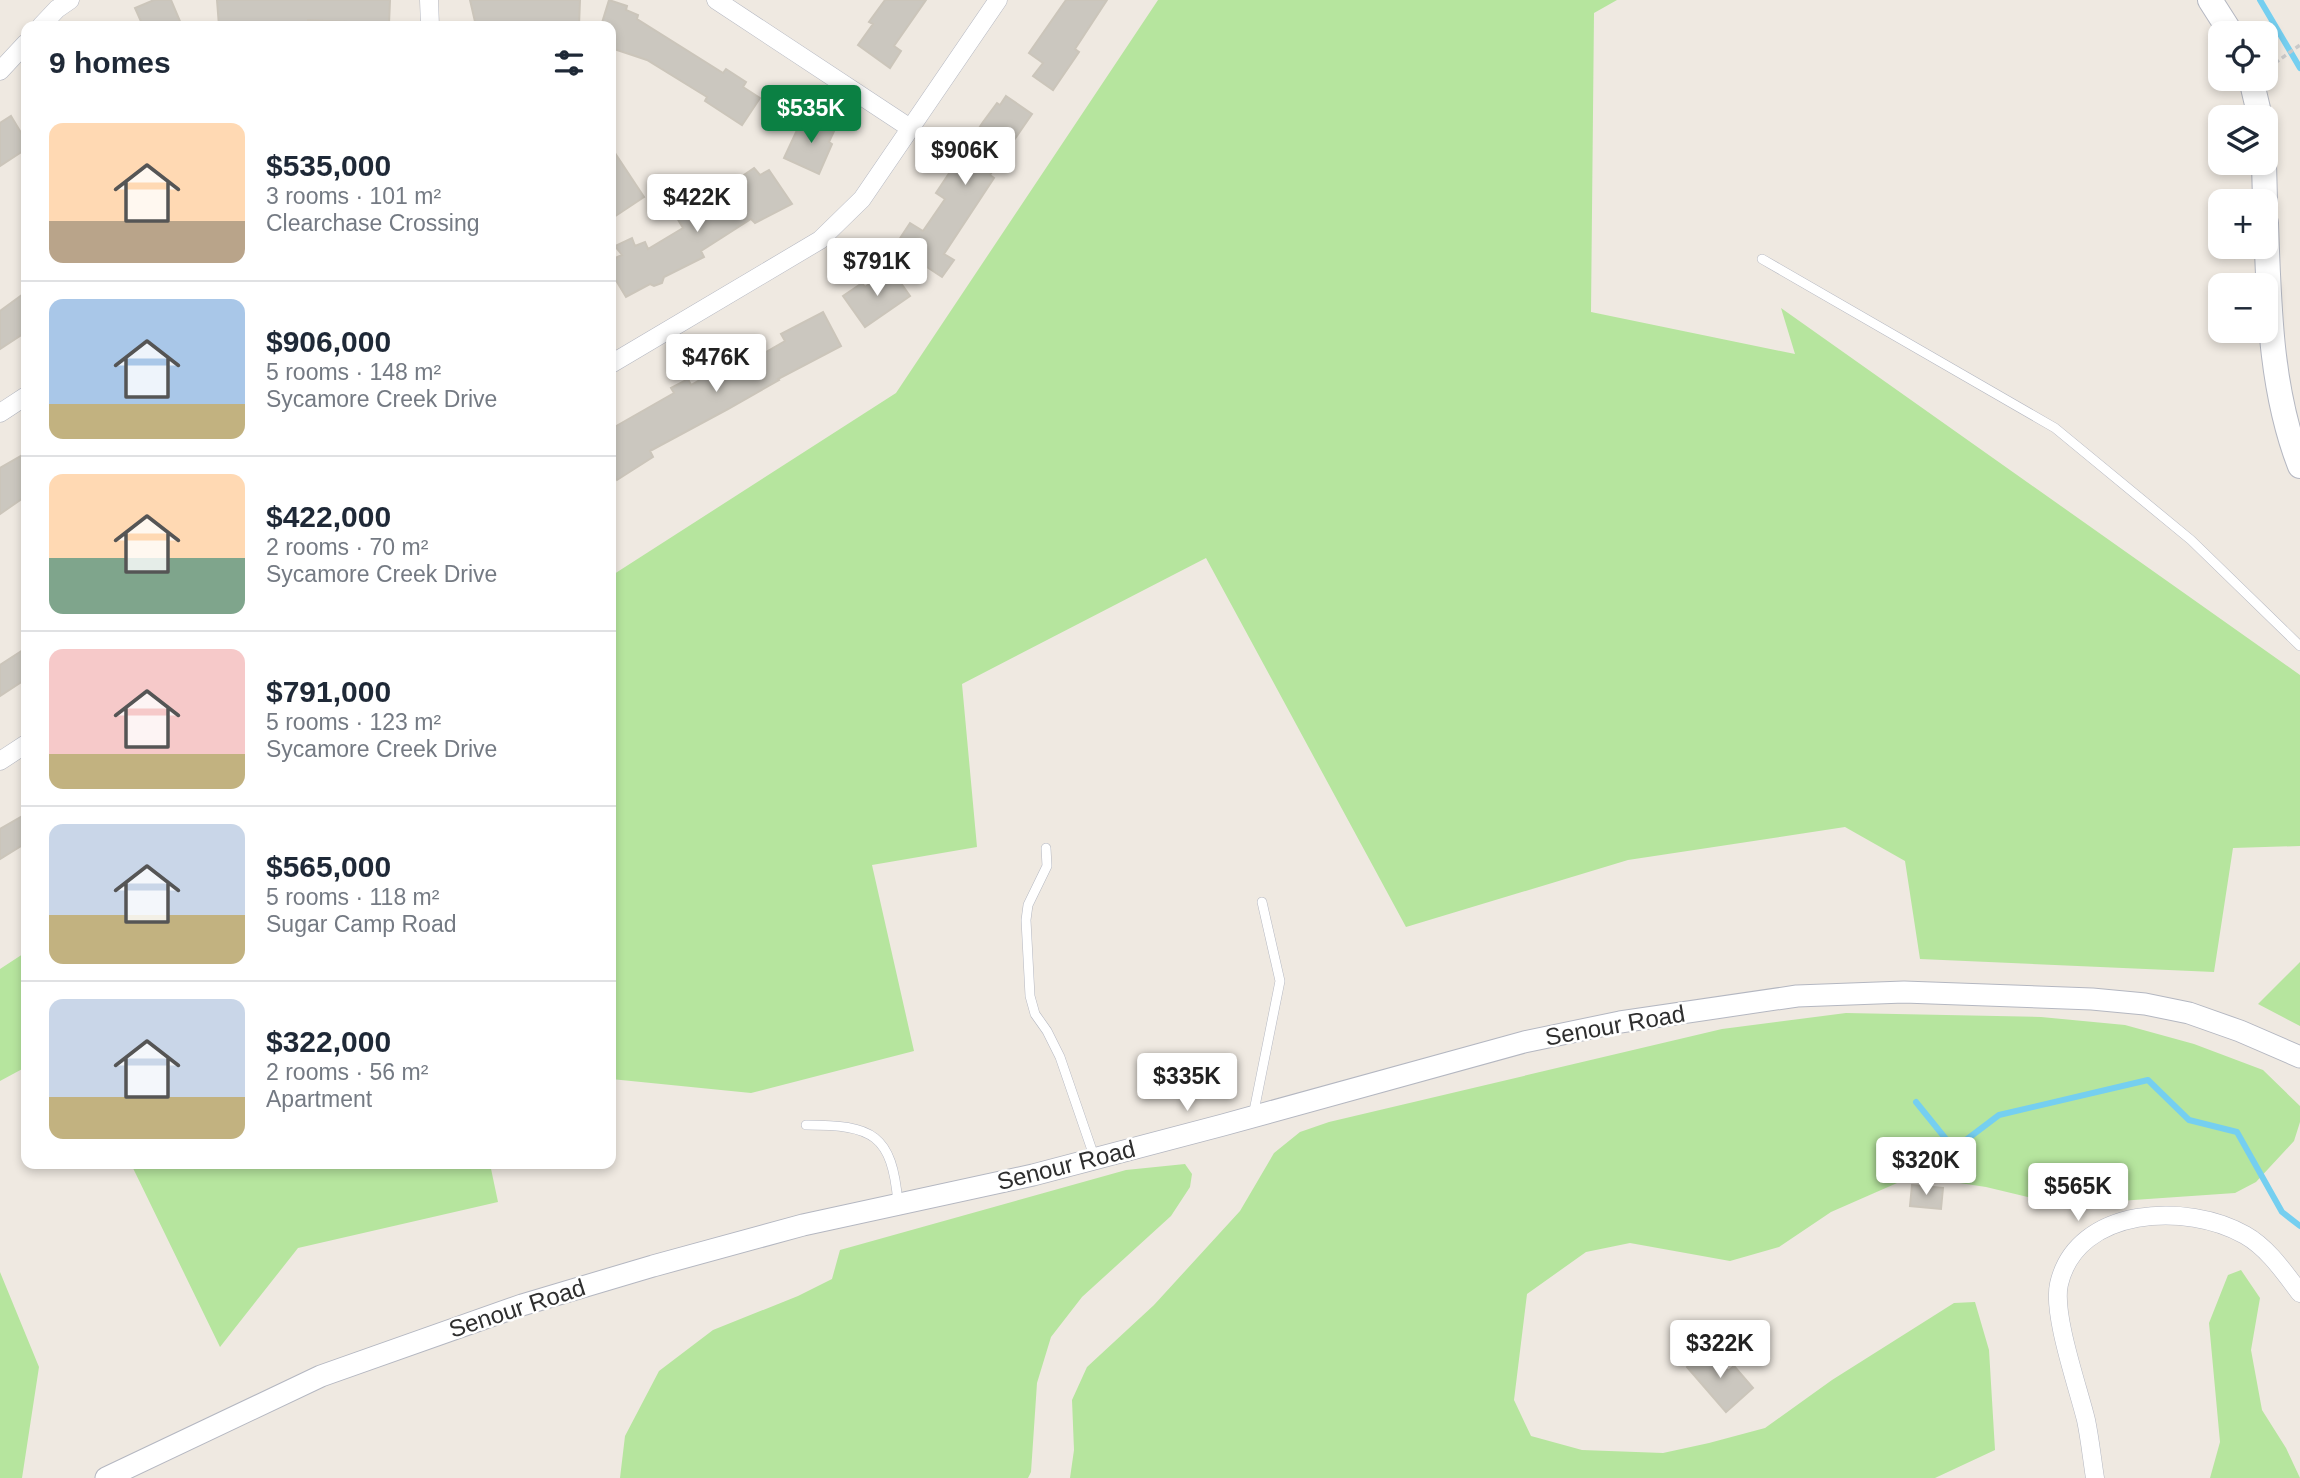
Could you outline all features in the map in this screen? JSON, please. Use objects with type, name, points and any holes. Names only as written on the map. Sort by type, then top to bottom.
[{"type":"main road","points":[[2210,0],[2223,21]]},
{"type":"main road","points":[[2267,259],[2269,311],[2280,393],[2300,466]]},
{"type":"street","points":[[47,21],[70,0]]},
{"type":"street","points":[[429,0],[430,21]]},
{"type":"street","points":[[716,0],[911,128]]},
{"type":"street","points":[[616,355],[820,240],[862,199],[998,0]]},
{"type":"street","points":[[0,71],[21,48]]},
{"type":"street","points":[[0,413],[21,399]]},
{"type":"street","points":[[0,761],[21,747]]},
{"type":"street","name":"Senour Road","points":[[106,1478],[321,1376],[522,1305],[803,1225],[1095,1159],[1524,1042],[1620,1021],[1797,996],[1904,992],[2092,999],[2145,1004],[2189,1013],[2223,1024],[2300,1057]]},
{"type":"street","points":[[2095,1478],[2086,1422],[2059,1312],[2059,1285],[2067,1262],[2076,1250],[2099,1231],[2132,1219],[2168,1214],[2215,1222],[2246,1235],[2277,1261],[2300,1293]]},
{"type":"lane","points":[[1762,258],[2055,428],[2191,540],[2300,646]]},
{"type":"lane","points":[[1046,848],[1047,866],[1028,905],[1026,920],[1030,996],[1035,1014],[1060,1057],[1095,1159]]},
{"type":"lane","points":[[1252,1117],[1280,981],[1262,902]]},
{"type":"lane","points":[[806,1125],[838,1125],[876,1138],[886,1148],[895,1171],[898,1204]]},
{"type":"path","points":[[2278,61],[2300,46]]},
{"type":"green space","points":[[1158,0],[1617,0],[1594,13],[1591,312],[1795,354],[1781,308],[2300,675],[2300,846],[2233,848],[2214,972],[1920,959],[1905,861],[1845,827],[1628,860],[1406,927],[1206,558],[962,684],[977,847],[872,865],[914,1051],[751,1093],[616,1080],[616,573],[896,393]]},
{"type":"green space","points":[[21,955],[21,1070],[0,1081],[0,969]]},
{"type":"green space","points":[[2300,962],[2300,1026],[2258,1004]]},
{"type":"green space","points":[[1846,1013],[2041,1017],[2125,1025],[2194,1044],[2263,1070],[2300,1106],[2300,1122],[2294,1141],[2256,1182],[2235,1193],[2061,1205],[1986,1187],[1913,1176],[1831,1212],[1779,1247],[1730,1261],[1630,1243],[1586,1252],[1527,1294],[1514,1400],[1531,1436],[1582,1450],[1663,1453],[1765,1428],[1832,1380],[1954,1303],[1975,1302],[1989,1350],[1995,1450],[1935,1478],[1070,1478],[1074,1450],[1072,1400],[1087,1367],[1154,1305],[1240,1211],[1274,1153],[1300,1132],[1329,1122],[1722,1029]]},
{"type":"green space","points":[[1185,1164],[1192,1174],[1190,1187],[1171,1216],[1082,1297],[1051,1337],[1037,1383],[1031,1472],[1028,1478],[620,1478],[625,1436],[659,1371],[713,1330],[798,1296],[832,1279],[840,1250],[1126,1170]]},
{"type":"green space","points":[[133,1169],[491,1169],[498,1202],[298,1248],[220,1347]]},
{"type":"green space","points":[[2241,1270],[2260,1298],[2251,1350],[2262,1410],[2286,1448],[2300,1478],[2210,1478],[2220,1442],[2209,1323],[2228,1275]]},
{"type":"green space","points":[[0,1272],[39,1367],[22,1478],[0,1478]]},
{"type":"building","points":[[154,0],[171,0],[180,21],[141,21],[135,8]]},
{"type":"building","points":[[217,0],[390,0],[389,21],[219,21]]},
{"type":"building","points":[[470,0],[580,0],[579,21],[475,21]]},
{"type":"building","points":[[609,0],[627,6],[626,10],[638,15],[637,19],[723,73],[726,69],[746,82],[743,87],[760,98],[742,125],[705,101],[707,97],[647,60],[616,50],[616,21],[603,21]]},
{"type":"building","points":[[885,0],[926,0],[894,46],[901,51],[890,68],[858,45],[873,24],[869,22]]},
{"type":"building","points":[[1066,0],[1107,0],[1075,49],[1079,52],[1053,90],[1033,76],[1043,63],[1029,53]]},
{"type":"building","points":[[1006,96],[1032,114],[990,175],[994,178],[944,254],[954,260],[942,277],[895,246],[910,223],[923,231],[945,199],[936,193],[983,122],[997,103],[1000,105]]},
{"type":"building","points":[[804,115],[835,129],[829,142],[832,144],[819,174],[784,158]]},
{"type":"building","points":[[11,116],[21,133],[21,152],[0,166],[0,123]]},
{"type":"building","points":[[616,155],[644,197],[616,216]]},
{"type":"building","points":[[754,168],[760,175],[769,170],[792,204],[755,223],[751,219],[701,251],[704,257],[664,277],[662,283],[654,286],[650,284],[626,297],[616,280],[616,258],[622,255],[616,246],[632,238],[635,246],[645,242],[648,249],[683,228],[677,218],[690,211],[694,216],[712,203],[716,209],[747,185],[741,177]]},
{"type":"building","points":[[891,269],[910,296],[865,327],[843,296],[862,283],[865,287]]},
{"type":"building","points":[[21,296],[21,335],[0,349],[0,311]]},
{"type":"building","points":[[823,312],[841,346],[650,451],[653,457],[617,480],[616,426],[674,393],[671,388],[688,379],[691,385],[731,362],[735,370],[785,341],[781,334]]},
{"type":"building","points":[[21,456],[21,499],[0,514],[0,468]]},
{"type":"building","points":[[21,651],[21,682],[0,696],[0,665]]},
{"type":"building","points":[[21,817],[21,846],[0,859],[0,829]]},
{"type":"building","points":[[1912,1185],[1943,1188],[1941,1209],[1910,1206]]},
{"type":"building","points":[[1709,1348],[1728,1371],[1734,1366],[1753,1388],[1726,1412],[1687,1367]]},
{"type":"waterway","points":[[2260,0],[2300,68]]},
{"type":"waterway","points":[[1916,1102],[1954,1149],[1999,1115],[2148,1080],[2189,1120],[2237,1132],[2282,1212],[2300,1226]]}]
